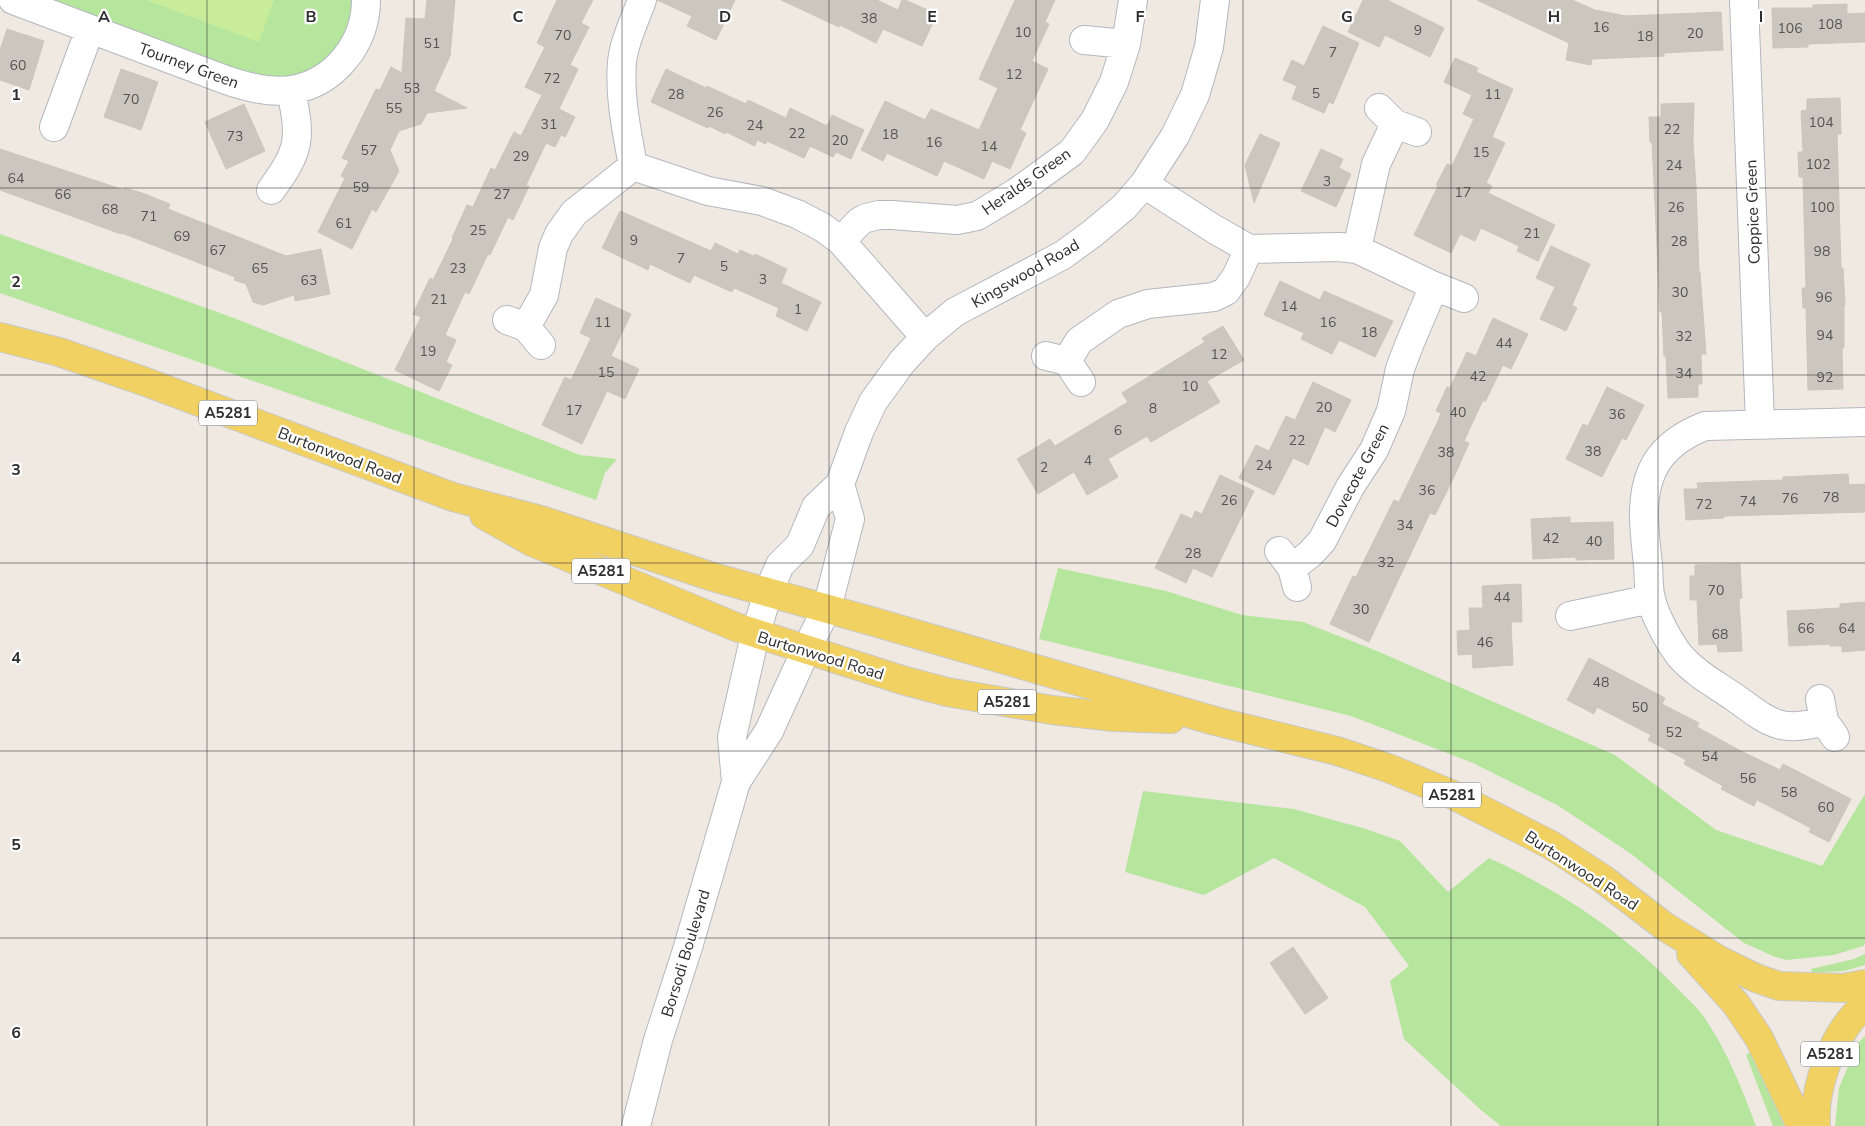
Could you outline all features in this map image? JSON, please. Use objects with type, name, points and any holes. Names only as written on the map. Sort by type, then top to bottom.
[{"type":"main road","name":"Burtonwood Road","points":[[0,337],[60,352],[146,382],[453,497],[541,520],[713,577],[768,593],[827,608],[1215,721],[1337,751],[1388,768],[1451,794],[1551,846],[1602,879],[1664,926],[1719,960],[1766,983],[1779,986],[1843,988],[1865,984]]},
{"type":"main road","name":"Burtonwood Road","points":[[453,497],[532,542],[755,635],[902,680],[956,693],[1052,710],[1114,717],[1215,721]]},
{"type":"main road","name":"Burtonwood Road","points":[[1664,926],[1708,971],[1736,1004],[1759,1038],[1801,1126]]},
{"type":"main road","name":"A5281","points":[[1816,1126],[1815,1112],[1827,1060],[1854,1014],[1865,1005]]},
{"type":"street","name":"Tourney Green","points":[[13,0],[226,80],[250,88],[271,90],[291,90],[322,78],[348,57],[357,42],[363,25],[366,0]]},
{"type":"street","points":[[633,166],[622,94],[622,61],[629,34],[642,0]]},
{"type":"street","name":"Heralds Green","points":[[841,241],[859,222],[879,215],[957,220],[978,216],[1016,192],[1072,152],[1095,120],[1114,82],[1126,44],[1133,0]]},
{"type":"street","name":"Kingswood Road","points":[[755,635],[768,593],[780,565],[800,545],[816,507],[840,484],[859,432],[873,402],[902,362],[925,337],[955,312],[1063,255],[1093,233],[1124,207],[1144,184],[1175,136],[1195,95],[1209,47],[1214,0]]},
{"type":"street","name":"Coppice Green","points":[[1744,0],[1760,424]]},
{"type":"street","points":[[54,128],[90,29]]},
{"type":"street","points":[[1084,40],[1126,44]]},
{"type":"street","points":[[269,194],[286,170],[298,138],[298,123],[291,90]]},
{"type":"street","points":[[1357,249],[1376,164],[1397,122]]},
{"type":"street","points":[[633,166],[708,191],[762,201],[797,214],[822,227],[841,241],[925,337]]},
{"type":"street","points":[[524,331],[544,295],[553,248],[567,221],[574,213],[633,166]]},
{"type":"street","points":[[1144,184],[1249,249],[1339,247],[1357,249],[1434,286],[1464,298]]},
{"type":"street","points":[[1065,367],[1079,341],[1118,314],[1148,304],[1214,297],[1226,290],[1236,277],[1249,249]]},
{"type":"street","name":"Dovecote Green","points":[[1290,569],[1310,554],[1322,541],[1350,487],[1374,450],[1391,412],[1400,369],[1434,286]]},
{"type":"street","points":[[1826,719],[1804,727],[1779,725],[1768,721],[1697,674],[1680,655],[1665,632],[1651,599],[1643,515],[1646,490],[1651,472],[1658,459],[1678,439],[1705,426],[1865,422]]},
{"type":"street","points":[[827,608],[850,519],[840,484]]},
{"type":"street","points":[[1570,616],[1651,599]]},
{"type":"street","name":"Borsodi Boulevard","points":[[636,1126],[658,1040],[688,947],[736,782],[769,730],[827,608]]},
{"type":"street","name":"Borsodi Boulevard","points":[[736,782],[732,738],[755,635]]},
{"type":"green space","points":[[43,0],[356,0],[343,44],[320,66],[289,78],[264,79]]},
{"type":"green space","points":[[146,0],[274,0],[259,42]]},
{"type":"green space","points":[[0,234],[234,318],[580,455],[617,459],[605,473],[596,500],[0,293]]},
{"type":"green space","points":[[1058,568],[1166,591],[1242,615],[1303,622],[1377,651],[1615,755],[1716,830],[1822,866],[1865,794],[1865,944],[1834,955],[1786,960],[1773,956],[1744,943],[1630,853],[1557,805],[1473,763],[1351,716],[1039,639]]},
{"type":"green space","points":[[1143,791],[1294,809],[1366,829],[1400,841],[1448,892],[1489,858],[1540,884],[1590,914],[1636,949],[1696,1008],[1714,1033],[1728,1058],[1756,1126],[1501,1126],[1404,1039],[1390,981],[1409,966],[1365,907],[1274,858],[1204,895],[1125,872]]},
{"type":"green space","points":[[1865,954],[1865,965],[1844,971],[1812,973],[1811,969],[1854,959]]},
{"type":"green space","points":[[1865,1036],[1865,1126],[1835,1126],[1839,1088],[1858,1043]]},
{"type":"green space","points":[[1755,1049],[1786,1126],[1773,1126],[1746,1055]]},
{"type":"building","points":[[427,0],[455,0],[450,56],[434,91],[467,108],[427,113],[421,124],[399,131],[390,150],[399,171],[376,212],[372,209],[352,249],[318,232],[345,178],[341,176],[349,161],[342,158],[376,89],[380,90],[391,67],[402,73],[406,18],[425,19]]},
{"type":"building","points":[[557,0],[593,0],[581,23],[589,27],[570,65],[578,69],[559,109],[575,117],[565,137],[561,135],[555,147],[546,143],[526,185],[529,186],[513,220],[508,217],[469,294],[465,292],[445,335],[456,340],[446,362],[452,365],[439,391],[395,370],[421,317],[413,314],[430,278],[433,280],[467,205],[473,207],[491,168],[495,170],[514,132],[521,136],[542,95],[525,87],[545,47],[537,43]]},
{"type":"building","points":[[657,0],[735,0],[716,40],[687,26],[692,16]]},
{"type":"building","points":[[781,0],[877,0],[898,10],[902,0],[905,0],[937,14],[922,46],[883,29],[876,43],[840,25],[839,27]]},
{"type":"building","points":[[1015,0],[1055,0],[1045,22],[1049,24],[1032,61],[1048,69],[1020,130],[1026,133],[1010,169],[992,161],[984,179],[944,161],[937,176],[887,153],[883,161],[861,150],[885,101],[925,120],[931,109],[979,130],[998,88],[979,79]]},
{"type":"building","points":[[1363,0],[1387,0],[1444,28],[1430,57],[1385,35],[1379,47],[1348,32]]},
{"type":"building","points":[[1477,0],[1572,0],[1595,10],[1626,16],[1721,12],[1723,50],[1664,53],[1664,56],[1592,59],[1591,65],[1566,60],[1569,43]]},
{"type":"building","points":[[1847,4],[1847,14],[1865,13],[1865,42],[1808,44],[1808,47],[1773,48],[1772,8],[1813,8],[1813,5]]},
{"type":"building","points":[[1323,26],[1359,43],[1333,104],[1329,102],[1324,113],[1292,99],[1297,86],[1283,80],[1292,60],[1304,66]]},
{"type":"building","points":[[7,29],[44,41],[29,90],[0,80],[0,50]]},
{"type":"building","points":[[1455,58],[1478,68],[1476,72],[1513,89],[1492,137],[1505,143],[1486,183],[1492,186],[1488,193],[1555,225],[1538,261],[1517,251],[1519,246],[1481,228],[1475,241],[1460,234],[1451,253],[1414,235],[1438,186],[1436,185],[1447,164],[1452,166],[1474,119],[1463,114],[1472,95],[1444,82]]},
{"type":"building","points":[[121,69],[158,82],[141,130],[104,117]]},
{"type":"building","points":[[666,69],[706,88],[707,86],[746,104],[748,100],[786,118],[790,108],[827,126],[832,115],[864,130],[851,159],[836,152],[833,157],[810,146],[804,158],[767,141],[766,144],[757,140],[755,146],[726,132],[725,134],[709,126],[708,128],[651,102]]},
{"type":"building","points":[[1840,98],[1841,134],[1837,134],[1841,268],[1843,268],[1845,305],[1844,348],[1842,348],[1843,389],[1808,390],[1806,308],[1803,308],[1802,288],[1806,288],[1803,177],[1799,177],[1798,152],[1803,152],[1801,111],[1807,110],[1807,99]]},
{"type":"building","points":[[1694,103],[1693,141],[1699,272],[1706,354],[1701,354],[1702,384],[1698,384],[1698,397],[1668,398],[1662,312],[1660,312],[1652,142],[1650,142],[1649,117],[1661,117],[1661,104]]},
{"type":"building","points":[[244,104],[265,151],[226,169],[205,122]]},
{"type":"building","points":[[1260,134],[1280,143],[1254,203],[1245,165]]},
{"type":"building","points":[[0,149],[124,190],[125,188],[142,193],[170,204],[168,209],[286,256],[321,249],[330,294],[295,301],[294,295],[263,305],[253,302],[246,284],[234,280],[235,277],[122,233],[0,190]]},
{"type":"building","points":[[1321,149],[1343,159],[1339,168],[1351,174],[1336,207],[1301,191]]},
{"type":"building","points":[[620,211],[711,251],[715,243],[738,254],[740,250],[754,256],[755,254],[787,269],[781,283],[821,302],[807,331],[776,316],[779,308],[734,288],[732,292],[694,275],[690,283],[650,264],[648,270],[602,248]]},
{"type":"building","points":[[1551,246],[1590,264],[1572,305],[1577,308],[1566,331],[1540,319],[1555,287],[1536,278]]},
{"type":"building","points":[[1280,281],[1320,300],[1324,291],[1393,321],[1375,357],[1339,340],[1332,354],[1301,339],[1304,333],[1264,315]]},
{"type":"building","points":[[596,298],[631,314],[611,356],[639,369],[625,399],[607,391],[582,444],[542,425],[565,377],[571,380],[591,338],[580,333]]},
{"type":"building","points":[[1493,318],[1528,334],[1511,369],[1503,365],[1485,402],[1483,400],[1464,441],[1469,443],[1453,479],[1435,515],[1430,513],[1369,642],[1330,624],[1353,576],[1356,577],[1394,500],[1399,502],[1437,423],[1441,413],[1436,411],[1447,387],[1450,388],[1467,352],[1476,356]]},
{"type":"building","points":[[1223,326],[1244,360],[1207,381],[1220,402],[1151,442],[1147,436],[1108,459],[1118,477],[1087,495],[1074,472],[1038,494],[1017,459],[1050,439],[1055,446],[1128,402],[1122,393],[1205,342],[1202,338]]},
{"type":"building","points":[[1313,382],[1351,400],[1335,432],[1325,427],[1308,465],[1293,458],[1274,495],[1239,478],[1256,445],[1269,451],[1286,416],[1295,420]]},
{"type":"building","points":[[1607,387],[1644,405],[1626,440],[1622,438],[1602,477],[1566,459],[1583,424],[1588,426]]},
{"type":"building","points":[[1848,474],[1849,485],[1865,484],[1865,512],[1724,516],[1724,518],[1686,520],[1684,489],[1698,489],[1697,483],[1783,480],[1783,477]]},
{"type":"building","points":[[1220,475],[1254,491],[1212,577],[1193,568],[1186,583],[1155,568],[1181,514],[1192,519],[1195,511],[1202,514]]},
{"type":"building","points":[[1570,517],[1570,523],[1613,522],[1614,559],[1576,560],[1576,557],[1533,559],[1531,519]]},
{"type":"building","points":[[1740,564],[1742,598],[1739,599],[1742,651],[1718,652],[1717,644],[1699,645],[1697,600],[1690,600],[1690,576],[1695,576],[1695,565]]},
{"type":"building","points":[[1521,584],[1522,622],[1511,622],[1513,665],[1473,668],[1472,654],[1458,655],[1457,631],[1470,630],[1469,608],[1483,608],[1482,586]]},
{"type":"building","points":[[1865,602],[1865,650],[1842,652],[1842,646],[1830,646],[1830,644],[1789,646],[1787,611],[1840,608],[1840,604]]},
{"type":"building","points":[[1589,658],[1665,698],[1662,704],[1699,723],[1697,727],[1741,751],[1780,770],[1783,764],[1851,799],[1829,842],[1809,832],[1811,828],[1757,800],[1754,806],[1721,789],[1723,786],[1684,764],[1686,760],[1648,740],[1651,735],[1597,707],[1594,714],[1567,700]]},
{"type":"building","points":[[1293,947],[1328,998],[1305,1014],[1270,963]]}]
